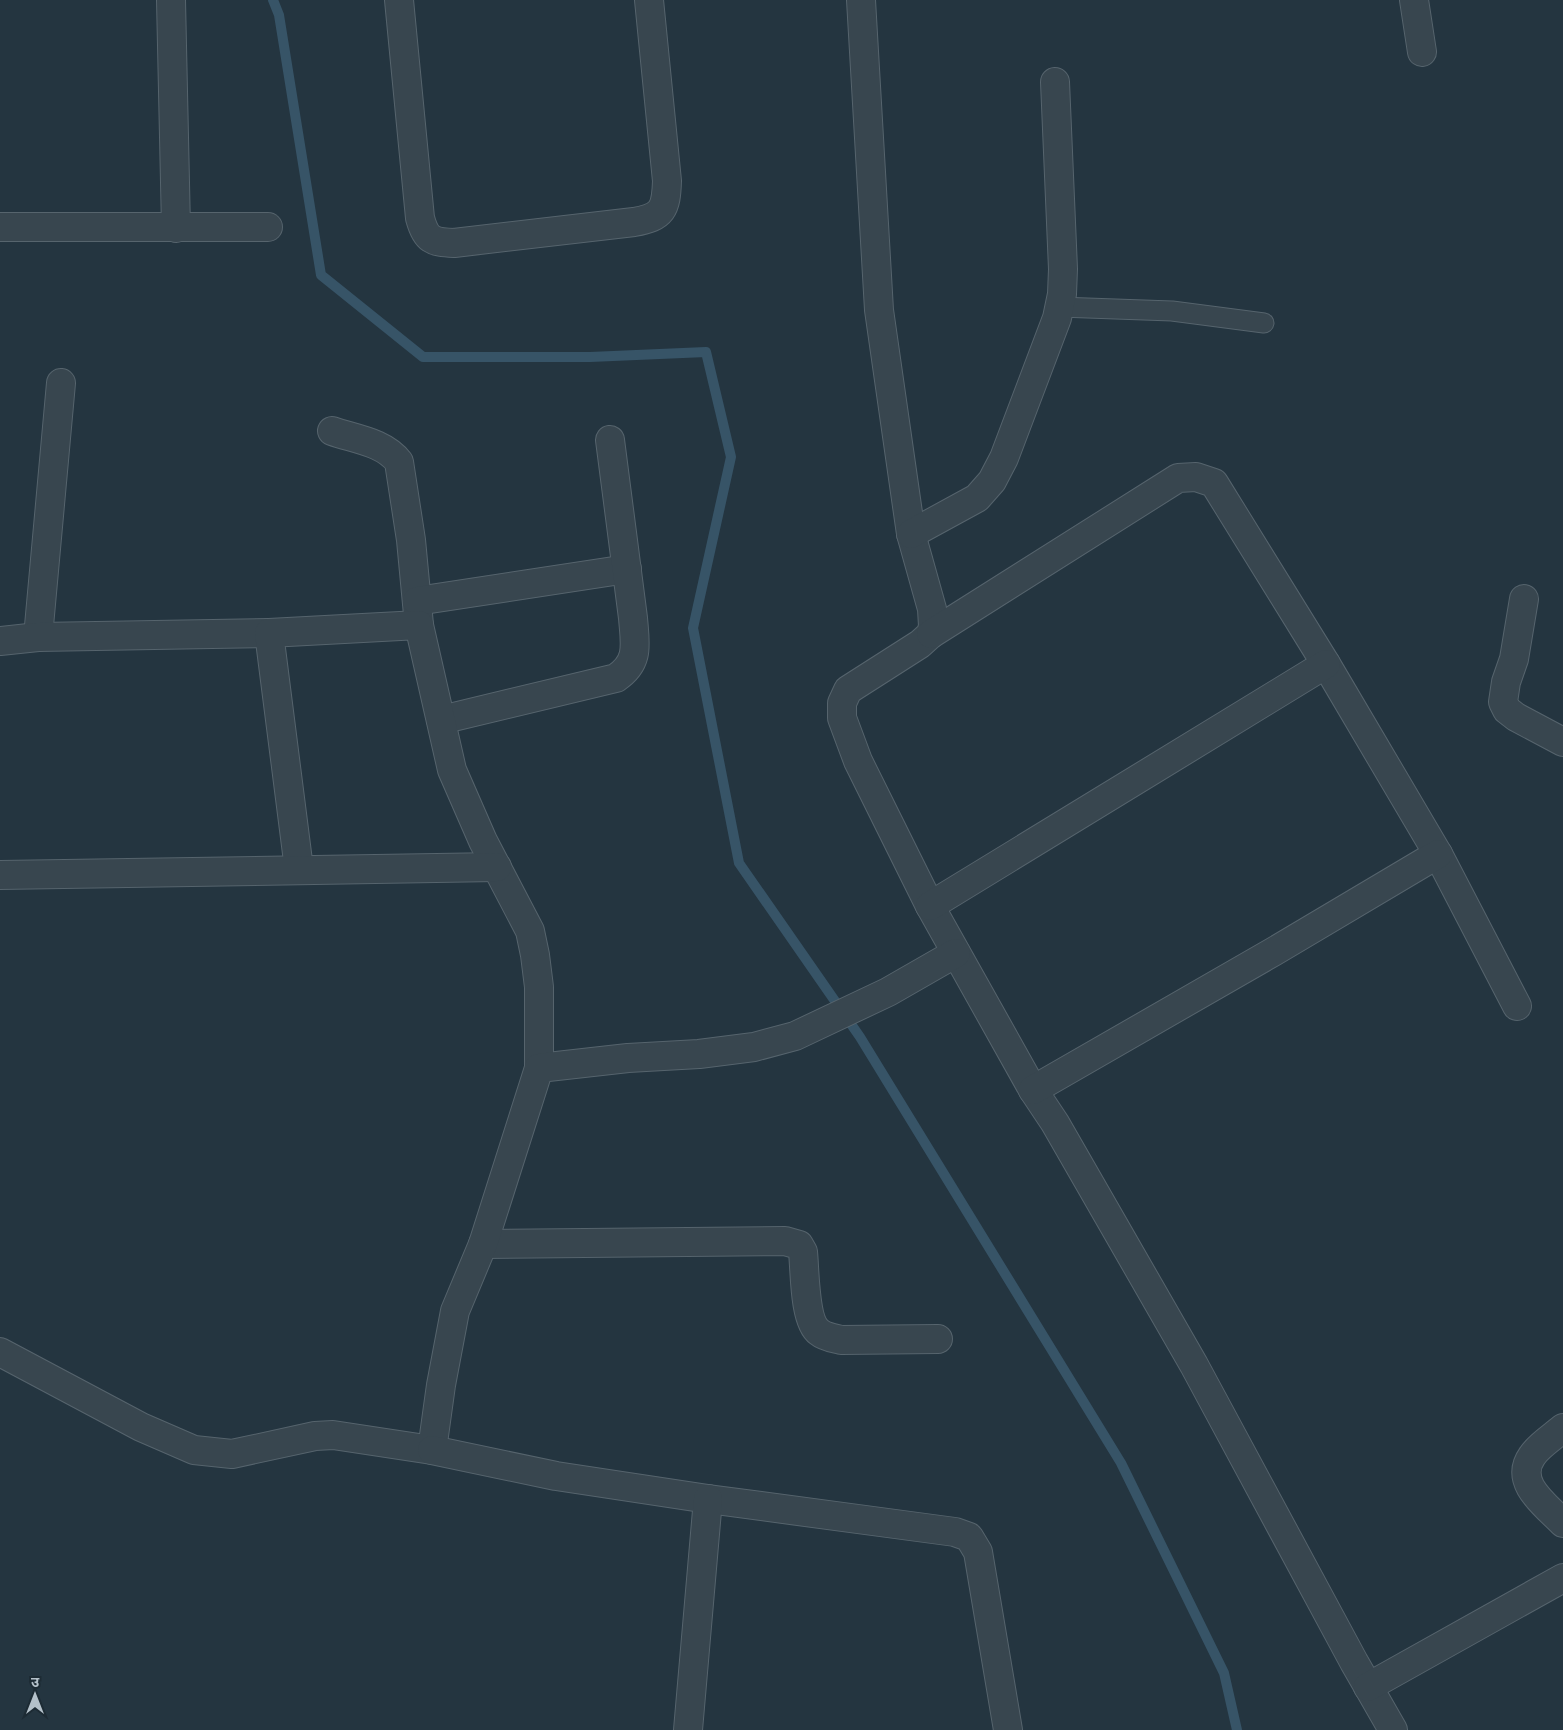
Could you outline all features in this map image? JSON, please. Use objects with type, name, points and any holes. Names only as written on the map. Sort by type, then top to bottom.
[{"type":"street","points":[[171,0],[176,228]]},
{"type":"street","points":[[399,0],[420,218],[423,230],[429,238],[440,242],[454,243],[634,222],[652,219],[660,211],[666,199],[667,181],[649,0]]},
{"type":"street","points":[[861,0],[879,310],[911,534],[932,609],[933,626],[931,634]]},
{"type":"street","points":[[1414,0],[1422,52]]},
{"type":"street","points":[[911,534],[977,498],[992,481],[1004,458],[1056,318],[1062,294],[1063,238],[1055,82]]},
{"type":"street","points":[[0,227],[268,227]]},
{"type":"street","points":[[38,637],[61,383]]},
{"type":"street","points":[[332,431],[382,447],[392,453],[399,462],[411,540],[418,613],[452,770],[497,867],[530,931],[535,955],[538,987],[539,1068],[483,1244],[455,1311],[441,1385],[432,1450]]},
{"type":"street","points":[[441,720],[616,678],[627,670],[634,658],[635,643],[610,440]]},
{"type":"street","points":[[1392,1730],[1194,1366],[1054,1123],[1033,1090],[930,906],[858,761],[842,718],[842,703],[848,690],[920,644],[931,634],[1178,478],[1196,477],[1214,483],[1326,664],[1438,854],[1517,1006]]},
{"type":"street","points":[[0,641],[38,637],[269,633],[418,613],[627,569]]},
{"type":"street","points":[[1524,599],[1514,659],[1506,682],[1503,702],[1507,710],[1516,717],[1563,742]]},
{"type":"street","points":[[269,633],[300,870]]},
{"type":"street","points":[[930,906],[1326,664]]},
{"type":"street","points":[[1033,1090],[1273,952],[1438,854]]},
{"type":"street","points":[[0,875],[497,867]]},
{"type":"street","points":[[539,1068],[628,1058],[699,1054],[754,1048],[795,1036],[888,992],[956,953]]},
{"type":"street","points":[[483,1244],[785,1241],[799,1245],[803,1252],[809,1312],[812,1325],[818,1332],[827,1337],[841,1340],[938,1339]]},
{"type":"street","points":[[0,1352],[141,1427],[194,1450],[232,1454],[315,1436],[333,1435],[432,1450],[556,1476],[708,1499],[955,1532],[970,1537],[978,1552],[1008,1730]]},
{"type":"street","points":[[1563,1428],[1532,1456],[1526,1474],[1528,1484],[1533,1492],[1563,1523]]},
{"type":"street","points":[[688,1730],[708,1499]]},
{"type":"street","points":[[1368,1687],[1563,1578]]},
{"type":"lane","points":[[1059,307],[1172,311],[1264,323]]},
{"type":"waterway","points":[[273,0],[279,15],[321,275],[423,357],[590,357],[706,352],[731,457],[693,628],[739,863],[860,1037],[1121,1463],[1224,1673],[1237,1730]]}]
